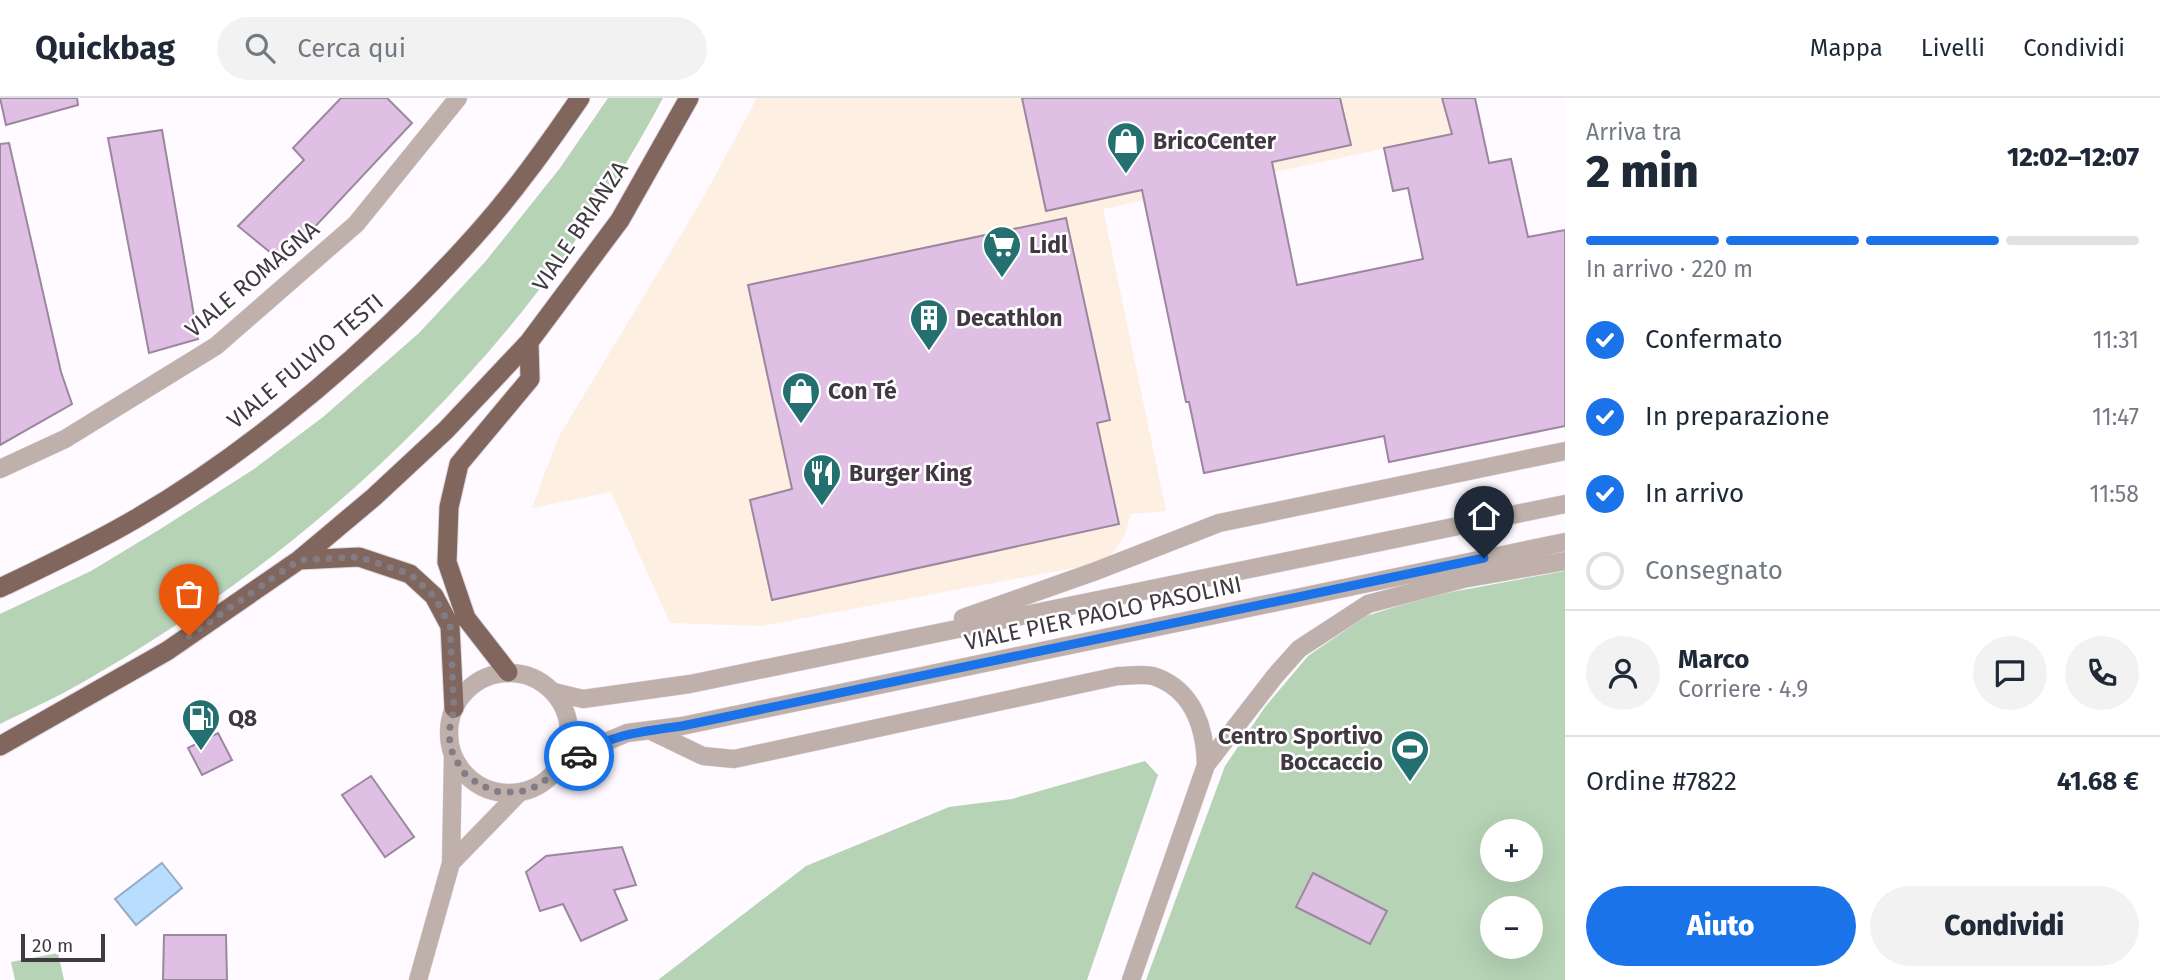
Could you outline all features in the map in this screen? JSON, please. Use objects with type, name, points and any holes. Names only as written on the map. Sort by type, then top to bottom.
[{"type":"highway","name":"VIALE FULVIO TESTI","points":[[0,588],[137,518],[216,466],[304,398],[392,322],[475,236],[534,163],[580,98]]},
{"type":"highway","name":"VIALE BRIANZA","points":[[529,342],[620,220],[689,98]]},
{"type":"highway","points":[[0,746],[167,652],[299,560],[374,498],[446,430],[529,342]]},
{"type":"highway","points":[[508,672],[466,618],[447,562],[449,507],[459,464],[530,379],[529,342]]},
{"type":"highway","points":[[299,560],[359,557],[410,574],[434,596],[450,626],[454,709]]},
{"type":"street","name":"VIALE ROMAGNA","points":[[0,469],[65,439],[216,346],[356,224],[458,98]]},
{"type":"street","name":"VIALE PIER PAOLO PASOLINI","points":[[908,638],[1096,571],[1219,523],[1565,451]]},
{"type":"street","name":"VIALE PIER PAOLO PASOLINI","points":[[554,692],[583,699],[654,690],[1565,504]]},
{"type":"street","name":"VIALE PIER PAOLO PASOLINI","points":[[553,775],[591,748],[627,733],[682,726],[1565,542]]},
{"type":"street","points":[[1131,980],[1206,765],[1299,649],[1368,604],[1462,579],[1565,561]]},
{"type":"street","points":[[418,980],[451,863],[453,755],[449,732],[454,709],[467,690],[485,677],[508,672],[533,676],[554,692],[566,711],[570,733],[566,756],[553,775],[537,786],[520,792],[499,792],[480,785],[464,773],[453,755]]},
{"type":"street","points":[[651,731],[703,756],[734,759],[1118,676],[1154,676],[1176,689],[1197,714],[1205,740],[1206,765]]},
{"type":"street","points":[[451,863],[520,792]]},
{"type":"shaded area","points":[[757,98],[1443,98],[1452,134],[1103,209],[1166,511],[1131,514],[1124,537],[1106,562],[761,626],[670,623],[611,492],[532,508],[558,438],[703,198]]},
{"type":"green space","points":[[608,98],[663,98],[611,188],[552,273],[487,354],[416,430],[340,501],[259,567],[174,627],[85,681],[0,724],[0,614],[91,571],[162,528],[254,469],[323,417],[419,333],[485,262],[560,168]]},
{"type":"green space","name":"Centro Sportivo Boccaccio","points":[[1565,571],[1565,980],[1146,980],[1225,766],[1265,707],[1308,656],[1366,616],[1430,596]]},
{"type":"green space","points":[[1145,761],[1158,775],[1087,980],[658,980],[806,866],[949,807],[1012,799]]},
{"type":"green space","points":[[58,953],[64,980],[15,980],[11,962]]},
{"type":"water","points":[[162,863],[182,888],[136,925],[115,899]]},
{"type":"building","points":[[0,98],[77,98],[78,105],[6,125]]},
{"type":"building","points":[[341,98],[387,98],[412,123],[282,262],[238,226],[304,160],[293,148]]},
{"type":"building","points":[[1022,98],[1340,98],[1351,145],[1272,162],[1297,285],[1423,259],[1408,188],[1393,191],[1384,148],[1452,134],[1442,98],[1475,98],[1489,163],[1511,159],[1528,237],[1565,230],[1565,426],[1389,462],[1384,436],[1204,473],[1189,402],[1186,402],[1142,190],[1046,211]]},
{"type":"building","points":[[162,130],[198,339],[149,353],[108,138]]},
{"type":"building","points":[[9,143],[61,372],[72,404],[0,445],[0,144]]},
{"type":"building","name":"Decathlon","points":[[1066,218],[1110,420],[1097,423],[1119,524],[772,600],[750,500],[792,489],[748,285]]},
{"type":"building","points":[[218,733],[232,760],[202,775],[188,748]]},
{"type":"building","points":[[371,776],[414,837],[385,857],[342,795]]},
{"type":"building","points":[[622,847],[636,885],[614,890],[627,920],[581,941],[563,904],[540,911],[526,872],[546,856]]},
{"type":"building","points":[[1313,873],[1387,911],[1370,944],[1296,907]]},
{"type":"building","points":[[164,935],[226,935],[227,980],[163,980]]},
{"type":"way so far","points":[[189,636],[299,560],[359,557],[410,574],[434,596],[450,626],[454,709],[450,720],[450,743],[453,755],[464,773],[480,785],[499,792],[520,792],[537,786],[579,756]]},
{"type":"place","name":"BricoCenter","points":[[1126,175]]},
{"type":"place","name":"Lidl","points":[[1002,279]]},
{"type":"place","name":"Decathlon","points":[[929,352]]},
{"type":"place","name":"Con Té","points":[[801,425]]},
{"type":"place","name":"Burger King","points":[[822,507]]},
{"type":"place","name":"Q8","points":[[201,752]]},
{"type":"place","name":"Centro Sportivo Boccaccio","points":[[1410,783]]},
{"type":"route","points":[[579,756],[627,733],[682,726],[1484,558]]}]
